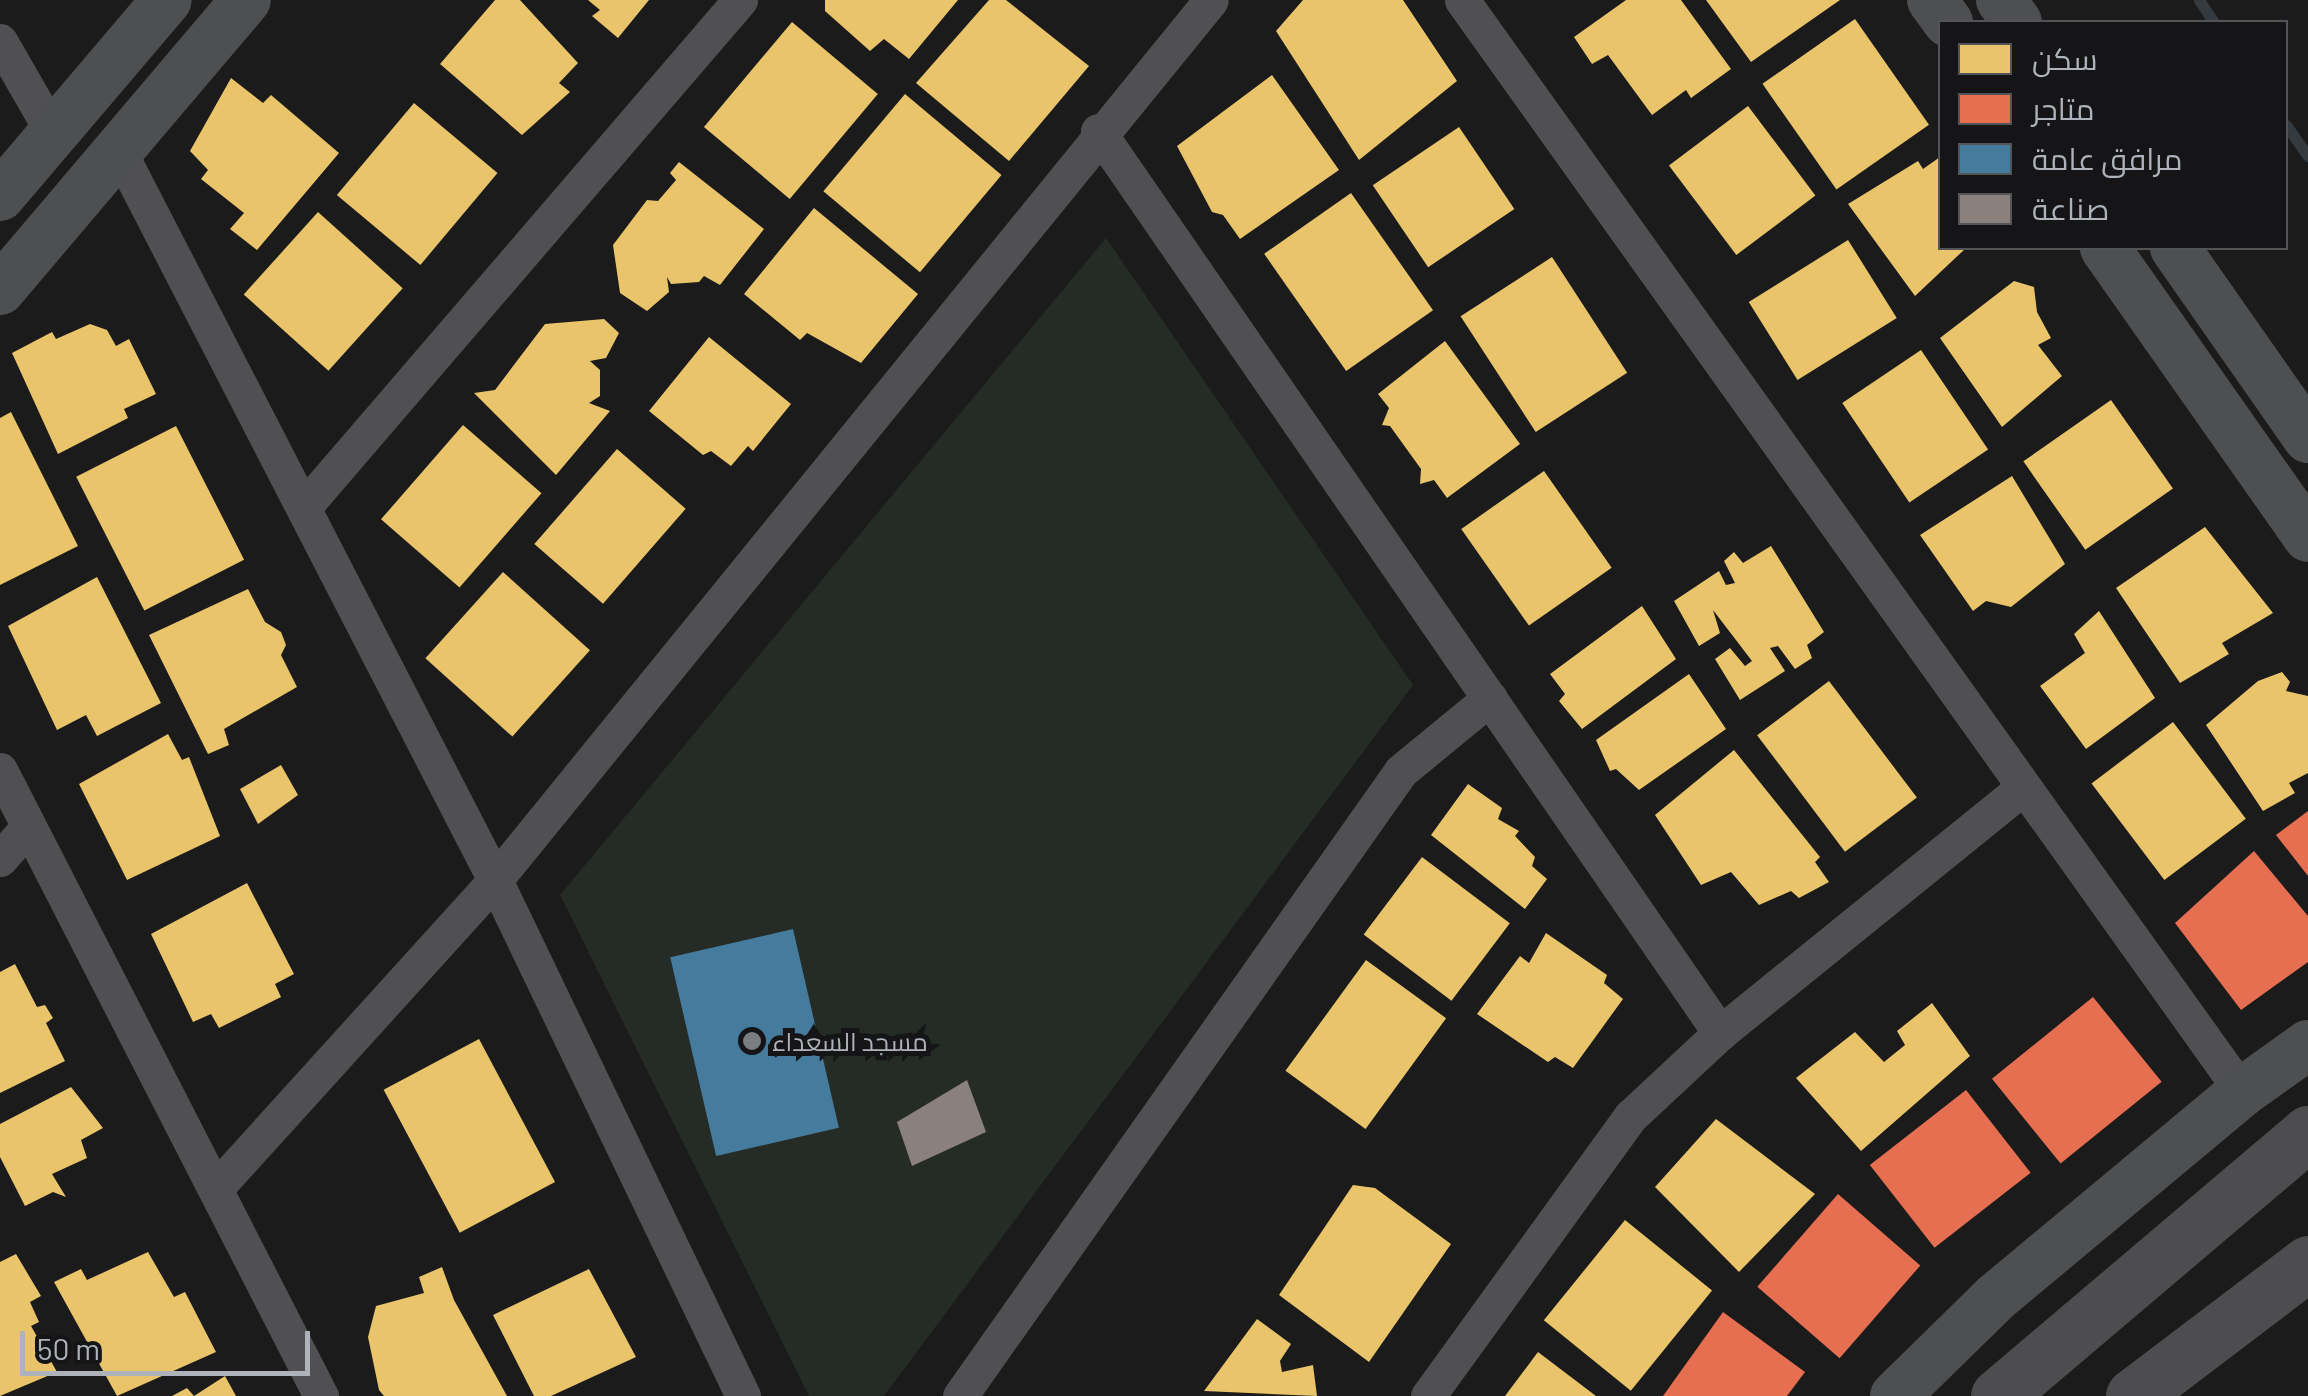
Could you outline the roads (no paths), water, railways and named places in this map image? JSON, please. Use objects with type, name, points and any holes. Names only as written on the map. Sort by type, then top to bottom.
[{"type":"main road","points":[[1998,1396],[2308,1134]]},
{"type":"main road","points":[[2133,1396],[2308,1263]]},
{"type":"street","points":[[0,196],[167,0]]},
{"type":"street","points":[[0,290],[246,0]]},
{"type":"street","points":[[304,507],[740,0]]},
{"type":"street","points":[[216,1188],[495,880],[1098,131],[1211,0]]},
{"type":"street","points":[[1462,0],[2242,1092]]},
{"type":"street","points":[[0,40],[53,133]]},
{"type":"street","points":[[1098,131],[1720,1032]]},
{"type":"street","points":[[118,149],[495,880],[743,1396]]},
{"type":"street","points":[[2107,250],[2308,537]]},
{"type":"street","points":[[2175,250],[2308,438]]},
{"type":"street","points":[[960,1396],[1401,771],[1490,698]]},
{"type":"street","points":[[0,770],[321,1396]]},
{"type":"street","points":[[1428,1396],[1631,1116],[1720,1032],[2022,788]]},
{"type":"street","points":[[0,859],[28,826]]},
{"type":"street","points":[[1896,1396],[1995,1298],[2242,1092],[2308,1044]]},
{"type":"waterway","points":[[2199,0],[2213,20]]},
{"type":"waterway","points":[[2288,128],[2308,156]]},
{"type":"place","name":"مسجد السعداء","points":[[752,1041]]}]
